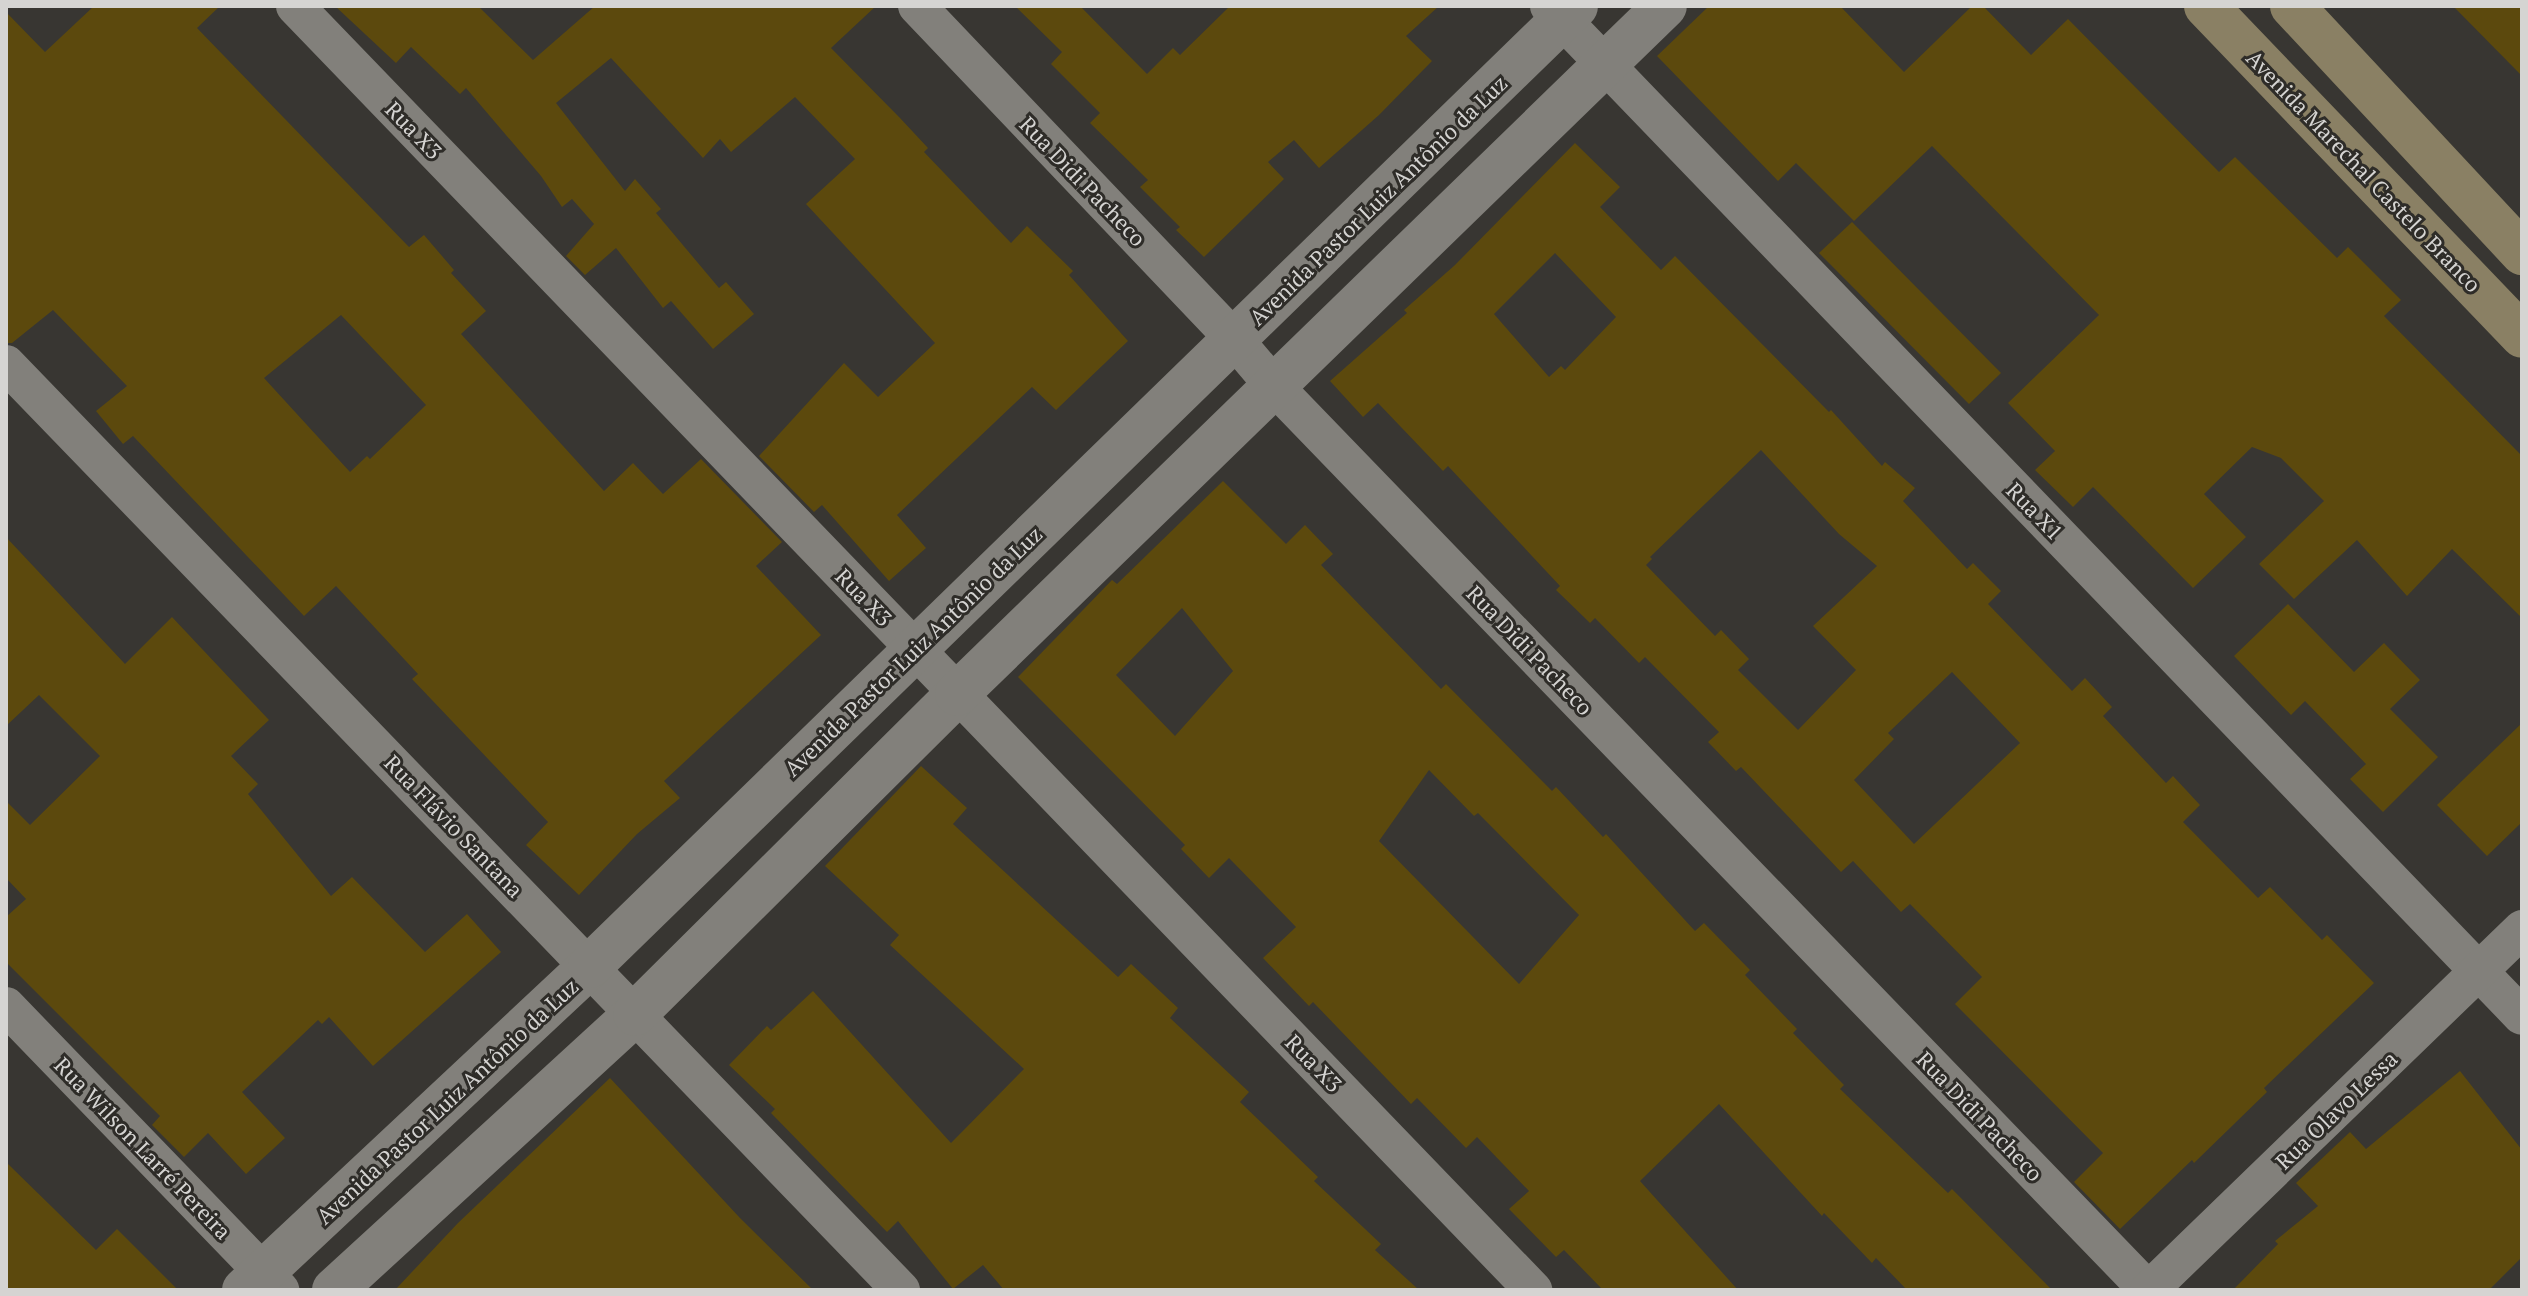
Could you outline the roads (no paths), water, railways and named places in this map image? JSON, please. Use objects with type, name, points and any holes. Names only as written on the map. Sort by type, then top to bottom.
[{"type":"main road","name":"Avenida Marechal Castelo Branco","points":[[2206,6],[2522,336]]},
{"type":"main road","points":[[2292,6],[2522,253]]},
{"type":"street","name":"Rua X3","points":[[295,6],[1533,1290]]},
{"type":"street","name":"Rua Didi Pacheco","points":[[917,6],[1234,339],[1273,385],[2148,1290]]},
{"type":"street","points":[[334,1290],[635,1014],[957,694],[1665,6]]},
{"type":"street","name":"Avenida Pastor Luiz Antônio da Luz","points":[[262,1284],[1234,339],[1563,11]]},
{"type":"street","name":"Rua X1","points":[[1563,11],[1605,66],[2522,1016]]},
{"type":"street","name":"Rua Flávio Santana","points":[[6,364],[901,1290]]},
{"type":"street","name":"Rua Olavo Lessa","points":[[2148,1290],[2522,929]]},
{"type":"street","name":"Rua Wilson Larré Pereira","points":[[6,1006],[262,1284]]}]
